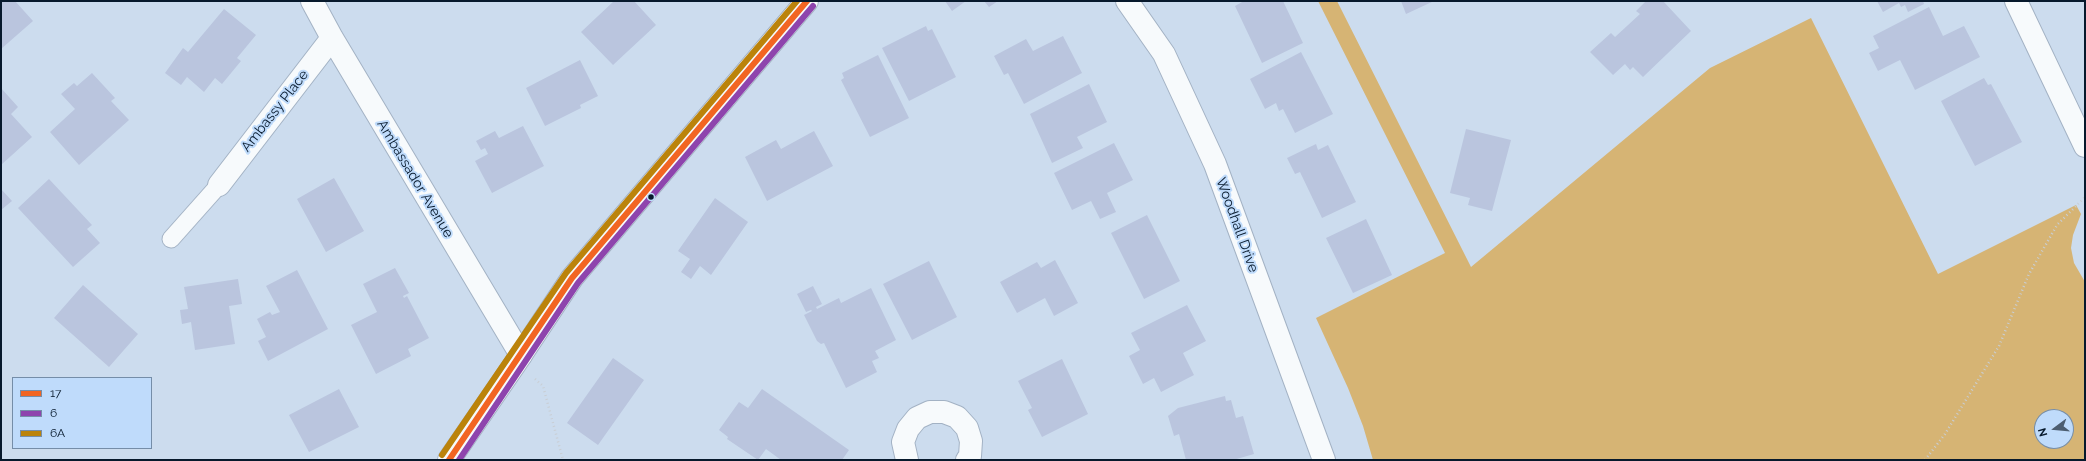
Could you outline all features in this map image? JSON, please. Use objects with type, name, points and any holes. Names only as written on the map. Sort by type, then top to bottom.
[{"type":"street","name":"Ambassador Avenue","points":[[312,1],[518,360]]},
{"type":"street","points":[[449,460],[572,278],[807,1]]},
{"type":"street","name":"Woodhall Drive","points":[[1126,1],[1164,54],[1215,164],[1324,460]]},
{"type":"street","points":[[2016,1],[2085,146]]},
{"type":"street","name":"Ambassy Place","points":[[219,185],[332,38]]},
{"type":"street","points":[[907,460],[903,442],[908,429],[917,418],[930,412],[944,412],[957,417],[967,428],[971,441],[967,460]]},
{"type":"lane","points":[[171,239],[219,185]]},
{"type":"path","points":[[1925,460],[1945,434],[1999,346],[2029,274],[2056,225],[2085,196]]},
{"type":"path","points":[[518,360],[543,386],[563,460]]},
{"type":"shaded area","points":[[1318,1],[1337,1],[1471,267],[1710,68],[1811,18],[1938,274],[2076,205],[2081,214],[2073,235],[2071,248],[2074,263],[2085,282],[2085,460],[1373,460],[1363,426],[1348,388],[1316,318],[1445,253]]},
{"type":"building","points":[[1,1],[15,1],[33,21],[1,49]]},
{"type":"building","points":[[614,1],[634,1],[656,25],[613,65],[581,32]]},
{"type":"building","points":[[945,1],[966,1],[952,11]]},
{"type":"building","points":[[984,1],[998,1],[989,7]]},
{"type":"building","points":[[1244,1],[1283,1],[1303,43],[1262,63],[1235,6]]},
{"type":"building","points":[[1401,1],[1434,1],[1406,14]]},
{"type":"building","points":[[1646,1],[1663,1],[1691,31],[1643,77],[1633,67],[1630,70],[1625,64],[1613,75],[1590,52],[1611,33],[1615,37],[1640,14],[1636,11]]},
{"type":"building","points":[[1877,1],[1923,1],[1924,4],[1908,12],[1905,5],[1901,7],[1899,3],[1883,12]]},
{"type":"building","points":[[1929,7],[1943,36],[1964,26],[1980,57],[1915,90],[1900,60],[1878,71],[1869,53],[1879,48],[1873,36]]},
{"type":"building","points":[[224,9],[256,35],[237,58],[241,61],[222,84],[215,78],[204,92],[187,77],[181,85],[165,73],[183,48],[188,52]]},
{"type":"building","points":[[926,26],[928,31],[932,29],[956,77],[909,101],[882,48]]},
{"type":"building","points":[[1063,36],[1082,73],[1024,104],[1008,73],[1004,75],[994,56],[1026,39],[1033,51]]},
{"type":"building","points":[[1301,52],[1333,114],[1295,133],[1283,109],[1279,111],[1276,103],[1265,109],[1250,79]]},
{"type":"building","points":[[878,55],[909,118],[870,137],[841,80],[844,78],[842,73]]},
{"type":"building","points":[[580,60],[598,96],[580,105],[581,108],[545,126],[526,88]]},
{"type":"building","points":[[92,73],[115,98],[111,101],[129,120],[79,165],[50,132],[75,109],[61,94],[74,83],[77,86]]},
{"type":"building","points":[[1984,78],[1988,85],[1991,84],[2022,142],[1975,166],[1941,101]]},
{"type":"building","points":[[1089,84],[1107,122],[1077,137],[1083,148],[1052,163],[1030,114]]},
{"type":"building","points":[[1,88],[18,107],[11,114],[32,137],[1,165]]},
{"type":"building","points":[[523,126],[544,166],[492,193],[475,161],[488,154],[485,148],[481,150],[476,141],[495,131],[499,138]]},
{"type":"building","points":[[1466,129],[1511,140],[1492,211],[1468,205],[1470,198],[1450,193]]},
{"type":"building","points":[[814,131],[833,166],[767,201],[745,157],[776,140],[781,149]]},
{"type":"building","points":[[1114,143],[1133,180],[1107,193],[1116,212],[1100,219],[1091,201],[1072,210],[1054,173]]},
{"type":"building","points":[[1316,144],[1318,150],[1328,145],[1356,202],[1322,218],[1300,172],[1295,174],[1287,158]]},
{"type":"building","points":[[334,178],[364,231],[326,252],[297,199]]},
{"type":"building","points":[[49,179],[92,225],[87,229],[100,243],[73,267],[18,208]]},
{"type":"building","points":[[1,189],[12,201],[1,210]]},
{"type":"building","points":[[715,198],[748,222],[711,275],[700,266],[691,279],[681,272],[690,259],[678,251]]},
{"type":"building","points":[[1147,215],[1180,281],[1144,299],[1111,233]]},
{"type":"building","points":[[1366,219],[1392,275],[1353,293],[1326,238]]},
{"type":"building","points":[[1055,260],[1078,303],[1054,316],[1045,298],[1017,313],[1000,282],[1037,262],[1041,268]]},
{"type":"building","points":[[929,261],[957,317],[912,340],[883,284]]},
{"type":"building","points":[[395,268],[409,293],[403,296],[404,298],[407,296],[429,338],[408,349],[411,356],[376,374],[351,325],[377,312],[363,284]]},
{"type":"building","points":[[297,270],[328,329],[268,361],[258,341],[266,337],[257,319],[270,312],[272,315],[280,312],[266,286]]},
{"type":"building","points":[[238,279],[242,304],[229,306],[235,344],[195,350],[191,322],[182,324],[180,310],[188,309],[184,287]]},
{"type":"building","points":[[83,285],[138,334],[109,367],[54,318]]},
{"type":"building","points":[[813,286],[822,304],[816,307],[817,309],[839,298],[841,303],[871,288],[896,340],[875,351],[879,358],[872,361],[877,372],[846,388],[824,343],[821,344],[817,341],[804,315],[812,311],[806,312],[797,294]]},
{"type":"building","points":[[1187,305],[1206,341],[1183,353],[1194,375],[1161,392],[1154,378],[1143,384],[1129,356],[1140,350],[1131,333]]},
{"type":"building","points":[[613,358],[644,380],[598,445],[567,423]]},
{"type":"building","points":[[1062,359],[1088,414],[1042,437],[1028,410],[1032,408],[1018,381]]},
{"type":"building","points":[[339,389],[359,427],[309,452],[289,415]]},
{"type":"building","points":[[762,389],[849,450],[842,460],[781,460],[766,449],[758,460],[727,439],[728,437],[719,430],[739,402],[748,408]]},
{"type":"building","points":[[1225,396],[1226,401],[1231,400],[1236,418],[1243,416],[1254,454],[1233,460],[1186,460],[1179,434],[1174,436],[1168,416],[1178,408]]},
{"type":"transit line","name":"6A","points":[[442,455],[566,273],[797,1]]},
{"type":"transit line","name":"17","points":[[449,460],[572,278],[807,1]]},
{"type":"transit line","name":"6","points":[[459,460],[578,283],[813,6]]}]
